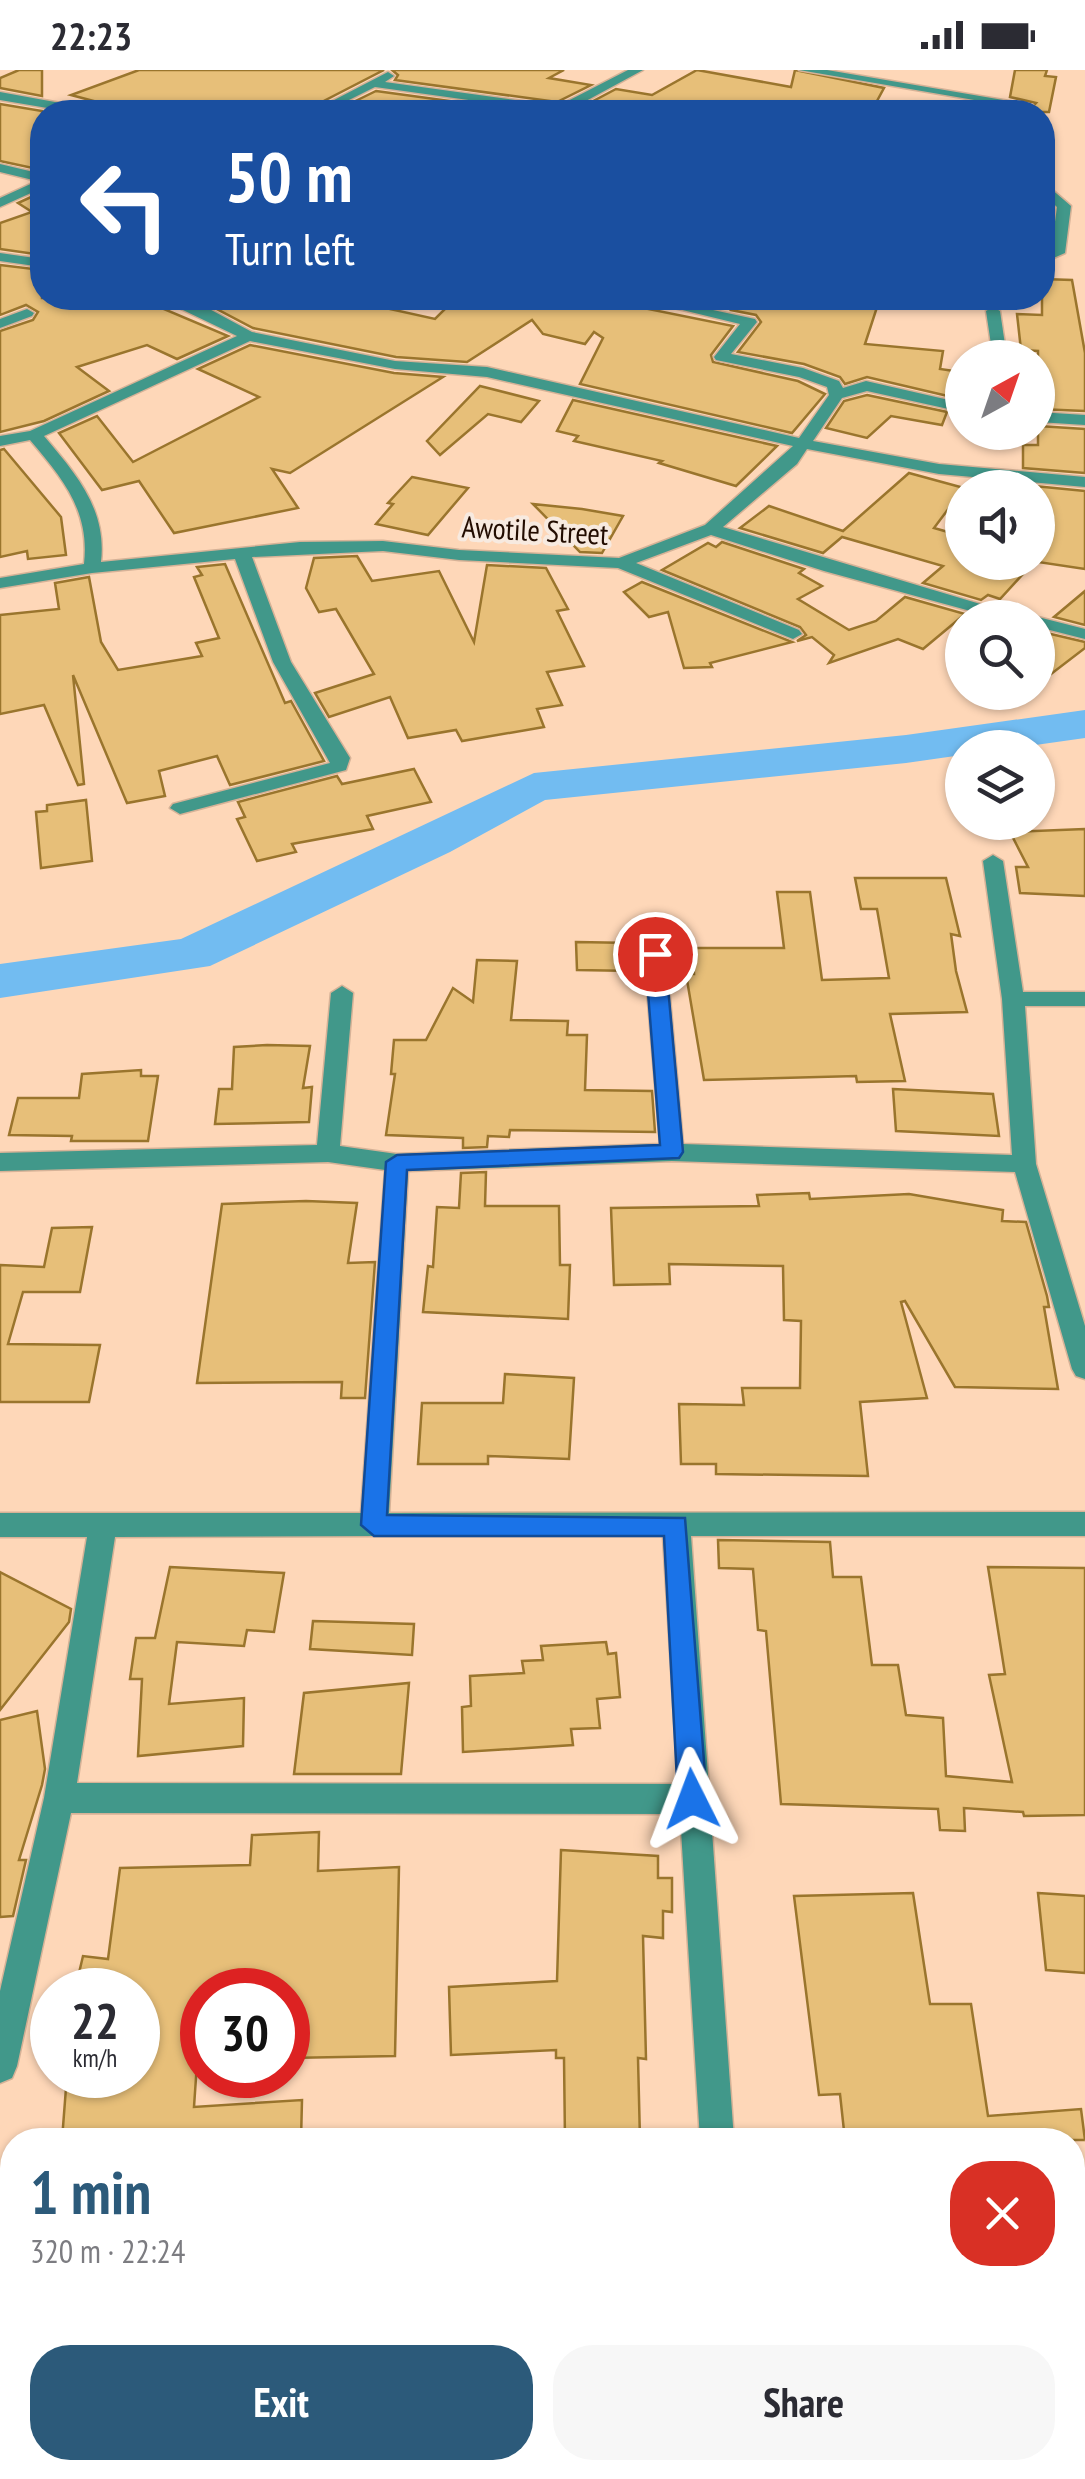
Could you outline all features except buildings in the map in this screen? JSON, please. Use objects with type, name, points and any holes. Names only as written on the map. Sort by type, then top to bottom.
[{"type":"street","points":[[342,100],[396,70]]},
{"type":"street","points":[[578,100],[636,70]]},
{"type":"street","points":[[805,70],[996,100]]},
{"type":"street","points":[[375,84],[488,100]]},
{"type":"street","points":[[0,96],[30,102]]},
{"type":"street","points":[[0,111],[16,99]]},
{"type":"street","points":[[0,168],[30,177]]},
{"type":"street","points":[[0,204],[30,187]]},
{"type":"street","points":[[1055,197],[1064,206],[1055,254]]},
{"type":"street","points":[[0,256],[30,261]]},
{"type":"street","points":[[200,310],[248,336],[394,365],[486,372],[802,444],[939,469],[1085,482]]},
{"type":"street","points":[[734,310],[750,322],[721,357],[803,372],[834,384],[837,394],[866,386],[945,402]]},
{"type":"street","points":[[993,311],[997,340]]},
{"type":"street","points":[[0,324],[27,313]]},
{"type":"street","points":[[0,440],[34,435],[248,336]]},
{"type":"street","name":"Awotile Street","points":[[0,583],[92,568],[243,556],[300,547],[383,546],[459,555],[621,564],[711,528],[791,461],[837,394]]},
{"type":"street","points":[[1055,418],[1085,420]]},
{"type":"street","points":[[34,435],[86,497],[97,542],[92,568]]},
{"type":"street","points":[[711,528],[830,567],[952,600]]},
{"type":"street","points":[[180,808],[340,766],[340,758],[302,706],[254,594],[243,556]]},
{"type":"street","points":[[621,564],[793,634]]},
{"type":"street","points":[[1055,626],[1085,634]]},
{"type":"street","points":[[993,861],[1013,999],[1024,1164],[1085,1370]]},
{"type":"street","points":[[655,954],[672,1152]]},
{"type":"street","points":[[328,1153],[342,993]]},
{"type":"street","points":[[1013,999],[1085,999]]},
{"type":"street","points":[[0,1162],[328,1153],[397,1162],[672,1152],[1024,1164]]},
{"type":"street","points":[[374,1525],[397,1162]]},
{"type":"street","points":[[0,1524],[1085,1524]]},
{"type":"street","points":[[0,2066],[59,1798],[102,1524]]},
{"type":"street","points":[[676,1526],[715,2128]]},
{"type":"street","points":[[59,1798],[692,1799]]},
{"type":"waterway","points":[[0,981],[192,954],[433,841],[534,787],[906,749],[1085,724]]},
{"type":"route","points":[[655,954],[672,1152],[397,1162],[374,1525],[676,1526],[692,1799]]}]
